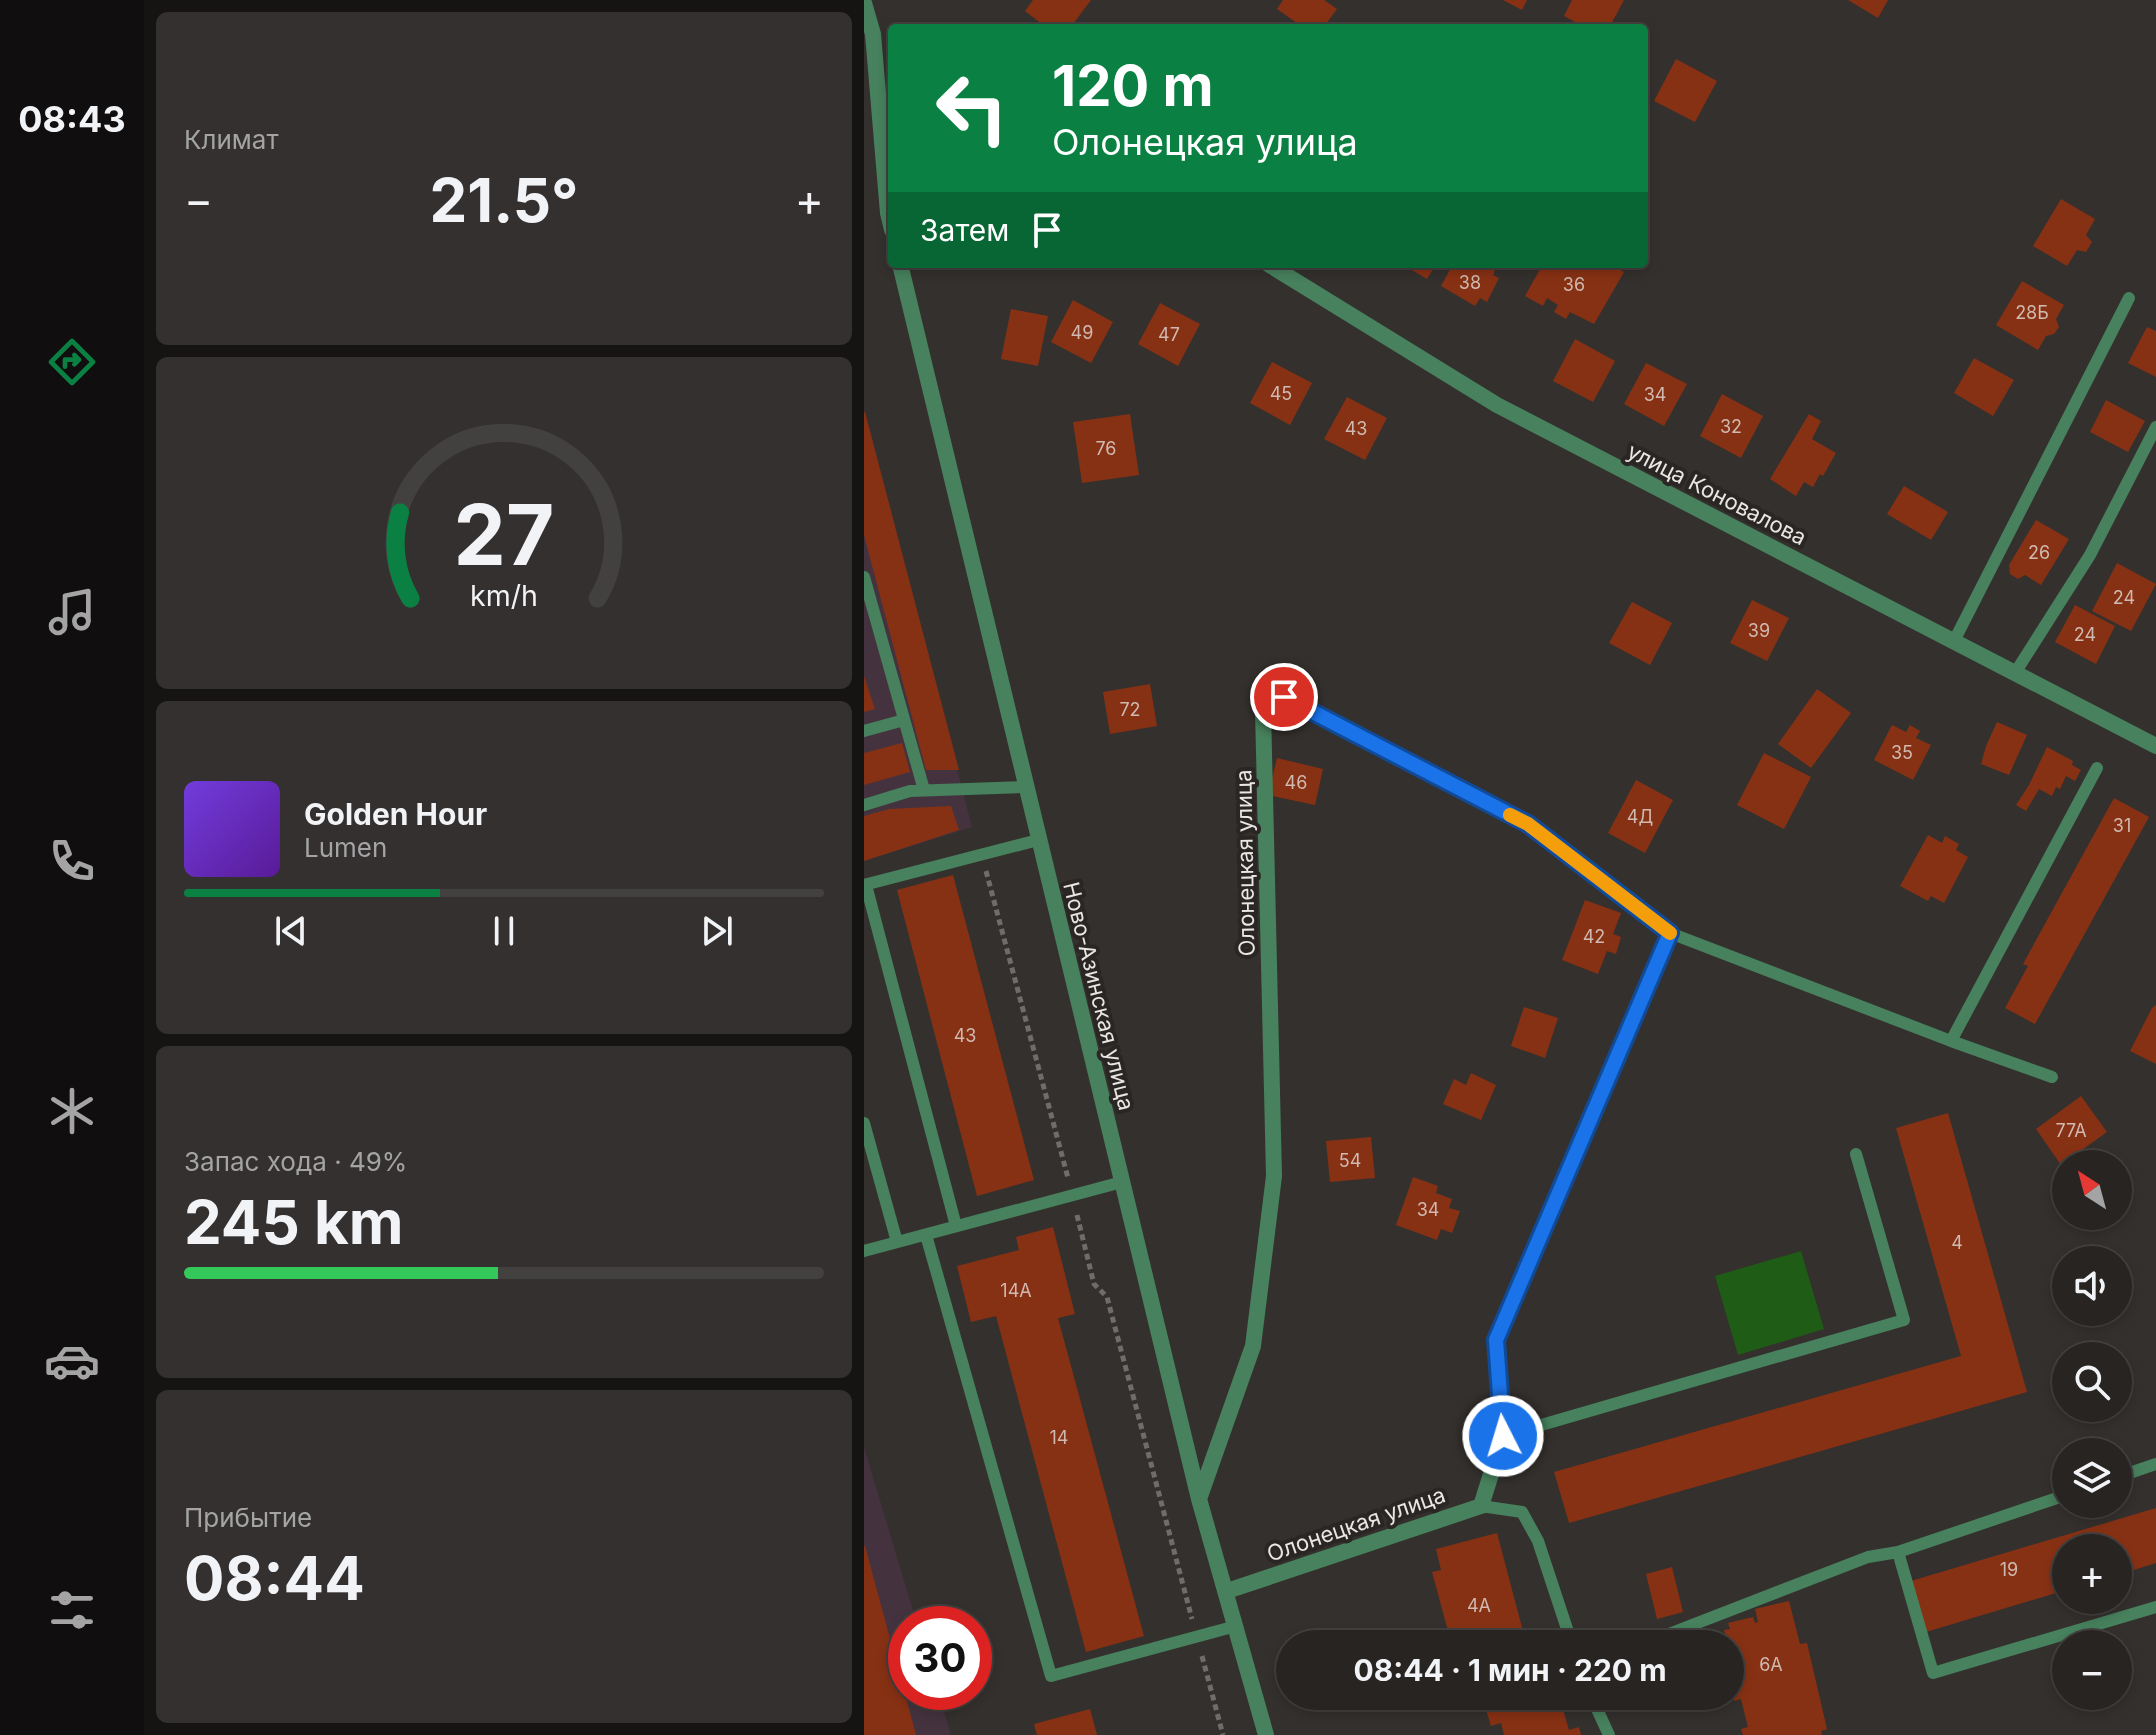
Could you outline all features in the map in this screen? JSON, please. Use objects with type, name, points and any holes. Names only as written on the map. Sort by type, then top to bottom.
[{"type":"street","points":[[864,3],[873,34],[888,213]]},
{"type":"street","name":"Ново-Азинская улица","points":[[901,268],[1199,1499],[1266,1735]]},
{"type":"street","name":"улица Коновалова","points":[[1274,268],[1497,405],[2156,746]]},
{"type":"street","name":"Олонецкая улица","points":[[1199,1499],[1253,1346],[1274,1176],[1263,710],[1284,697],[1528,824],[1670,933],[1496,1340],[1503,1436],[1481,1506],[1227,1591]]},
{"type":"lane","points":[[1954,641],[2129,298]]},
{"type":"lane","points":[[2015,673],[2090,555],[2156,427]]},
{"type":"lane","points":[[864,577],[924,790]]},
{"type":"lane","points":[[864,731],[904,720]]},
{"type":"lane","points":[[1951,1041],[2097,768]]},
{"type":"lane","points":[[864,805],[910,791],[1025,787]]},
{"type":"lane","points":[[956,1226],[865,885],[1038,840]]},
{"type":"lane","points":[[1670,933],[2052,1077]]},
{"type":"lane","points":[[864,1123],[897,1242]]},
{"type":"lane","points":[[1503,1436],[1904,1320],[1856,1154]]},
{"type":"lane","points":[[864,1251],[1122,1182]]},
{"type":"lane","points":[[926,1235],[1051,1676],[1236,1626]]},
{"type":"lane","points":[[2132,1472],[2156,1464]]},
{"type":"lane","points":[[1679,1630],[1868,1557],[1898,1552],[2052,1500]]},
{"type":"lane","points":[[1481,1506],[1522,1512],[1538,1541],[1567,1630]]},
{"type":"lane","points":[[1898,1552],[1933,1673],[2156,1607]]},
{"type":"lane","points":[[1597,1710],[1609,1735]]},
{"type":"path","points":[[982,855],[1094,1284],[1107,1297],[1223,1735]]},
{"type":"shaded area","points":[[864,412],[972,827],[864,861]]},
{"type":"shaded area","points":[[864,1447],[912,1606],[888,1606],[888,1710],[943,1710],[951,1735],[864,1735]]},
{"type":"green space","points":[[1801,1251],[1824,1329],[1738,1355],[1715,1276]]},
{"type":"building","points":[[1033,0],[1091,0],[1073,24],[1042,24],[1025,11]]},
{"type":"building","points":[[1283,0],[1324,0],[1337,9],[1326,24],[1298,24],[1277,9]]},
{"type":"building","points":[[1503,0],[1527,0],[1522,10]]},
{"type":"building","points":[[1572,0],[1624,0],[1611,24],[1579,24],[1564,16]]},
{"type":"building","points":[[1848,0],[1888,0],[1878,18]]},
{"type":"building","points":[[1676,59],[1717,81],[1695,122],[1654,101]]},
{"type":"building","points":[[2061,199],[2095,219],[2086,235],[2092,242],[2086,252],[2077,250],[2067,266],[2033,246]]},
{"type":"building","points":[[1408,268],[1434,268],[1427,279]]},
{"type":"building","points":[[1451,268],[1490,268],[1495,271],[1493,275],[1499,278],[1487,302],[1480,298],[1475,306],[1441,286]]},
{"type":"building","points":[[1541,268],[1617,268],[1624,272],[1594,324],[1570,312],[1566,319],[1554,312],[1558,305],[1547,298],[1543,306],[1525,296]]},
{"type":"building","points":[[2022,281],[2064,305],[2056,319],[2059,327],[2054,334],[2046,336],[2038,350],[1996,325]]},
{"type":"building","points":[[1073,300],[1113,322],[1091,363],[1051,342]]},
{"type":"building","points":[[1160,303],[1200,324],[1178,366],[1138,344]]},
{"type":"building","points":[[1011,309],[1048,316],[1038,366],[1001,359]]},
{"type":"building","points":[[2147,327],[2156,331],[2156,377],[2128,363]]},
{"type":"building","points":[[1575,339],[1615,361],[1593,402],[1553,381]]},
{"type":"building","points":[[1974,358],[2014,380],[1993,416],[1954,393]]},
{"type":"building","points":[[1272,362],[1312,383],[1290,425],[1250,403]]},
{"type":"building","points":[[1646,363],[1687,384],[1664,426],[1624,404]]},
{"type":"building","points":[[1722,394],[1763,416],[1741,458],[1700,436]]},
{"type":"building","points":[[1347,397],[1387,418],[1365,460],[1324,439]]},
{"type":"building","points":[[2106,400],[2145,421],[2128,452],[2090,432]]},
{"type":"building","points":[[864,412],[959,770],[926,770],[864,535]]},
{"type":"building","points":[[1130,414],[1139,475],[1082,483],[1073,422]]},
{"type":"building","points":[[1809,414],[1821,421],[1812,439],[1836,453],[1813,487],[1804,482],[1796,496],[1770,479]]},
{"type":"building","points":[[1904,486],[1948,512],[1931,540],[1887,514]]},
{"type":"building","points":[[2036,520],[2069,539],[2041,585],[2025,575],[2018,579],[2010,574],[2009,565]]},
{"type":"building","points":[[2117,563],[2156,584],[2131,631],[2092,611]]},
{"type":"building","points":[[1752,600],[1789,618],[1767,661],[1730,643]]},
{"type":"building","points":[[1632,602],[1672,623],[1650,665],[1609,643]]},
{"type":"building","points":[[2075,605],[2115,626],[2096,664],[2055,642]]},
{"type":"building","points":[[864,676],[875,709],[864,712]]},
{"type":"building","points":[[1150,684],[1157,726],[1110,734],[1103,692]]},
{"type":"building","points":[[1817,689],[1851,713],[1811,768],[1778,744]]},
{"type":"building","points":[[1997,722],[2027,735],[2009,775],[1981,764]]},
{"type":"building","points":[[1892,725],[1906,732],[1910,725],[1920,731],[1916,738],[1931,745],[1913,780],[1874,760]]},
{"type":"building","points":[[902,743],[910,772],[864,785],[864,753]]},
{"type":"building","points":[[2047,747],[2073,761],[2072,765],[2081,770],[2075,781],[2066,776],[2060,789],[2056,787],[2052,796],[2039,789],[2026,811],[2016,805]]},
{"type":"building","points":[[1764,753],[1811,777],[1784,829],[1737,805]]},
{"type":"building","points":[[1277,758],[1323,769],[1315,805],[1268,795]]},
{"type":"building","points":[[1636,780],[1673,800],[1645,853],[1608,833]]},
{"type":"building","points":[[2114,798],[2149,817],[2035,1024],[2005,1008],[2028,966],[2023,964]]},
{"type":"building","points":[[951,806],[959,830],[864,861],[864,816],[889,809]]},
{"type":"building","points":[[1928,835],[1942,843],[1945,836],[1959,844],[1956,850],[1968,857],[1944,903],[1931,896],[1928,901],[1900,886]]},
{"type":"building","points":[[953,875],[1034,1180],[977,1196],[897,890]]},
{"type":"building","points":[[1585,900],[1621,913],[1613,934],[1621,937],[1616,954],[1607,951],[1598,974],[1562,960]]},
{"type":"building","points":[[2156,1005],[2156,1064],[2130,1051]]},
{"type":"building","points":[[1524,1007],[1558,1018],[1545,1058],[1511,1046]]},
{"type":"building","points":[[1471,1073],[1496,1085],[1481,1120],[1443,1104],[1454,1079],[1466,1085]]},
{"type":"building","points":[[2081,1096],[2107,1132],[2082,1150],[2052,1152],[2036,1129]]},
{"type":"building","points":[[1948,1113],[2027,1392],[1569,1523],[1554,1472],[1961,1356],[1896,1128]]},
{"type":"building","points":[[1371,1137],[1375,1178],[1330,1182],[1326,1141]]},
{"type":"building","points":[[1413,1177],[1438,1186],[1436,1193],[1452,1199],[1449,1208],[1460,1211],[1452,1233],[1441,1229],[1437,1240],[1396,1225]]},
{"type":"building","points":[[1053,1227],[1075,1314],[1058,1318],[1144,1636],[1086,1652],[996,1316],[971,1322],[957,1266],[1019,1250],[1016,1237]]},
{"type":"building","points":[[2156,1508],[2156,1563],[2132,1571],[2132,1534],[2069,1534],[2132,1518],[2132,1515]]},
{"type":"building","points":[[1497,1533],[1523,1630],[1448,1630],[1432,1572],[1441,1570],[1436,1549]]},
{"type":"building","points":[[2052,1539],[2052,1594],[1926,1632],[1911,1581]]},
{"type":"building","points":[[865,1546],[888,1631],[888,1710],[909,1710],[916,1735],[864,1735]]},
{"type":"building","points":[[1672,1567],[1683,1612],[1657,1619],[1646,1574]]},
{"type":"building","points":[[1789,1601],[1800,1644],[1807,1643],[1827,1729],[1821,1731],[1822,1735],[1743,1735],[1741,1729],[1748,1727],[1744,1710],[1744,1630],[1724,1630],[1730,1629],[1728,1623],[1753,1617],[1755,1623],[1758,1622],[1755,1609]]},
{"type":"building","points":[[1090,1709],[1097,1735],[1037,1735],[1034,1724]]},
{"type":"building","points":[[1486,1710],[1563,1710],[1569,1730],[1579,1727],[1581,1735],[1504,1735],[1501,1723],[1491,1726]]},
{"type":"slow traffic","points":[[1510,815],[1528,824],[1670,933]]},
{"type":"route","points":[[1284,697],[1528,824],[1670,933],[1496,1340],[1503,1436]]}]
